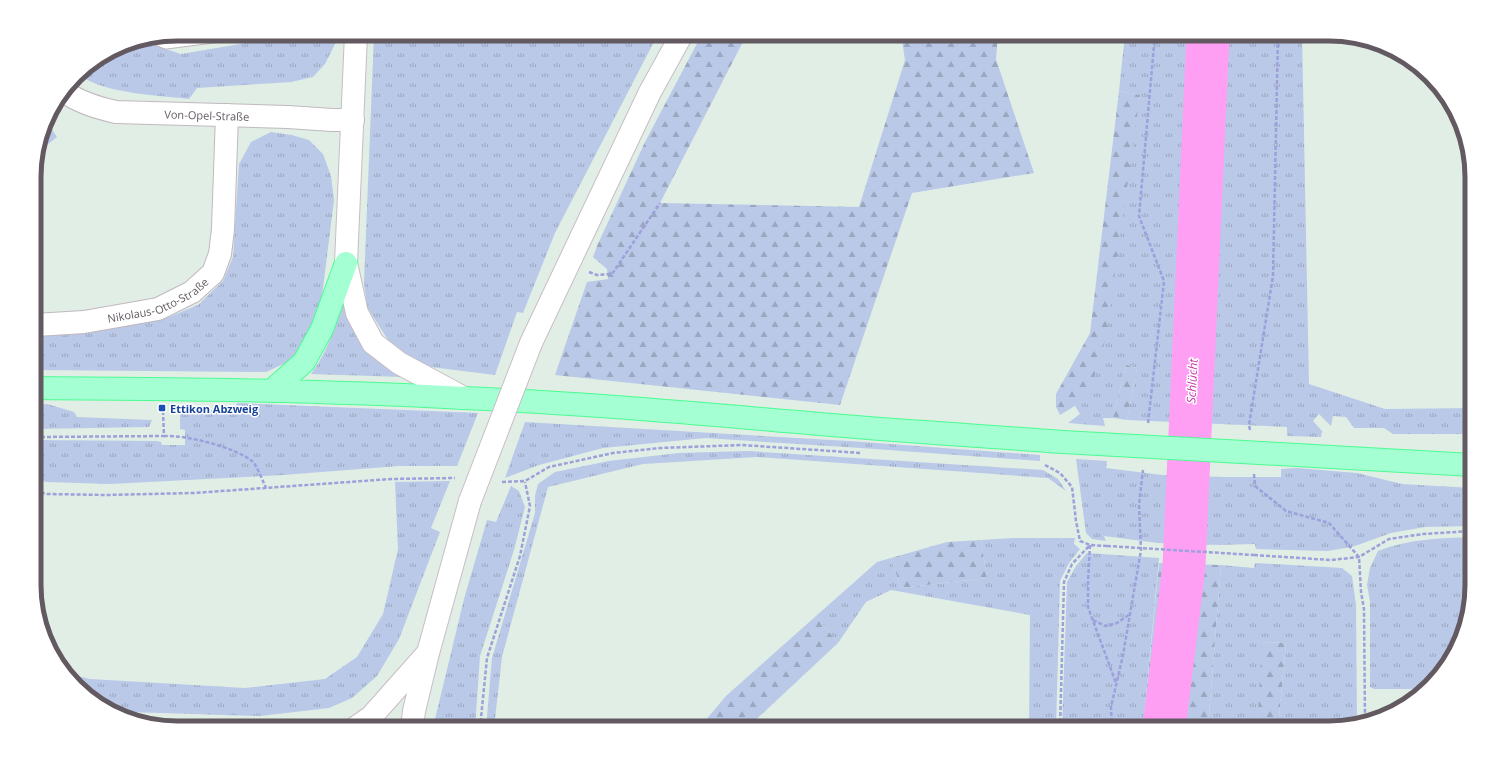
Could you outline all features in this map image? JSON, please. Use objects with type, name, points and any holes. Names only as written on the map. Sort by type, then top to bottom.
[{"type":"main road","points":[[356,41],[346,263],[357,312],[373,343],[399,363],[464,398]]},
{"type":"main road","points":[[413,721],[428,653],[470,500],[532,343],[650,92],[678,41]]},
{"type":"main road","name":"Von-Opel-Straße","points":[[69,94],[88,104],[116,112],[353,120]]},
{"type":"main road","name":"Nikolaus-Otto-Straße","points":[[41,325],[84,322],[158,310],[192,292],[213,274],[220,254],[223,229],[227,115]]},
{"type":"main road","points":[[271,390],[304,362],[322,328],[346,263]]},
{"type":"main road","points":[[41,388],[271,390],[464,398],[607,407],[1063,442],[1465,465]]},
{"type":"main road","points":[[365,721],[371,717],[428,653]]},
{"type":"path","points":[[1148,428],[1164,281],[1139,216],[1154,41]]},
{"type":"path","points":[[1250,432],[1249,425],[1273,276],[1278,41]]},
{"type":"path","points":[[568,264],[598,275],[612,274],[660,203]]},
{"type":"path","points":[[163,388],[164,436]]},
{"type":"path","points":[[41,437],[178,436],[229,449],[254,462],[266,488]]},
{"type":"path","points":[[495,482],[525,481],[549,467],[612,453],[660,448],[742,445],[868,453]]},
{"type":"path","points":[[1042,464],[1060,473],[1072,487],[1080,542],[1090,545],[1331,560],[1359,557],[1390,539],[1423,534],[1465,531]]},
{"type":"path","points":[[1112,721],[1111,707],[1117,684],[1141,550],[1140,505],[1144,466]]},
{"type":"path","points":[[1254,471],[1255,486],[1261,491],[1286,511],[1329,523],[1359,557],[1361,592],[1364,609],[1365,716]]},
{"type":"path","points":[[41,492],[47,494],[106,495],[194,494],[391,479],[458,478]]},
{"type":"path","points":[[481,721],[486,658],[520,556],[530,506],[525,481]]},
{"type":"path","points":[[1090,545],[1088,607],[1117,684]]},
{"type":"path","points":[[1060,721],[1064,582],[1072,564],[1090,545]]},
{"type":"path","points":[[1093,620],[1105,626],[1117,623],[1130,614]]},
{"type":"green space","points":[[336,41],[325,64],[313,77],[291,82],[197,88],[189,99],[147,95],[117,90],[84,78],[101,64],[117,55],[125,51],[150,44],[181,54],[252,42]]},
{"type":"green space","points":[[374,41],[654,41],[555,233],[523,313],[517,312],[495,375],[431,367],[407,357],[388,340],[367,307],[364,282]]},
{"type":"green space","points":[[698,41],[743,41],[660,203],[859,207],[905,60],[902,41],[997,41],[996,59],[1034,173],[912,193],[840,405],[555,375],[587,282],[608,279],[607,269],[593,257],[645,142]]},
{"type":"green space","points":[[1124,41],[1302,41],[1309,384],[1385,409],[1465,408],[1465,434],[1393,434],[1384,428],[1354,428],[1346,417],[1333,416],[1331,426],[1319,414],[1313,421],[1322,431],[1321,437],[1287,436],[1287,427],[1127,420],[1137,368],[1126,365],[1113,418],[1103,418],[1105,426],[1068,423],[1080,414],[1075,406],[1088,397],[1140,95],[1119,91]]},
{"type":"green space","points":[[1119,91],[1140,95],[1106,337],[1088,398],[1060,415],[1056,407],[1056,394],[1090,333]]},
{"type":"green space","points":[[50,127],[57,137],[45,146]]},
{"type":"green space","points":[[271,132],[292,135],[309,140],[323,154],[331,176],[334,200],[321,304],[303,349],[290,361],[266,372],[41,370],[41,334],[78,332],[164,319],[198,305],[223,281],[233,257],[239,164],[251,142]]},
{"type":"green space","points":[[343,296],[350,323],[359,341],[365,349],[386,367],[403,377],[311,374],[327,346]]},
{"type":"green space","points":[[1126,365],[1137,368],[1127,420],[1113,418]]},
{"type":"green space","points":[[237,403],[478,413],[457,466],[399,466],[283,475],[110,484],[41,481],[41,440],[156,441],[161,442],[162,445],[185,445],[185,430],[180,429],[180,415],[188,409],[234,411]]},
{"type":"green space","points":[[41,404],[47,404],[74,412],[77,417],[152,420],[149,427],[41,429]]},
{"type":"green space","points":[[525,422],[849,441],[1040,455],[1040,461],[705,438],[603,448],[539,465],[505,478]]},
{"type":"green space","points":[[748,451],[1043,470],[1058,479],[1066,491],[1048,478],[757,457],[643,464],[548,487],[502,657],[495,721],[487,721],[492,658],[535,513],[535,496],[538,484],[555,472],[609,461],[679,453]]},
{"type":"green space","points":[[1076,459],[1107,461],[1106,468],[1162,475],[1281,477],[1281,469],[1297,468],[1357,473],[1402,484],[1465,488],[1465,526],[1425,527],[1391,533],[1352,547],[1327,551],[1256,549],[1255,544],[1220,545],[1158,543],[1104,536],[1106,541],[1092,539],[1086,533]]},
{"type":"green space","points":[[450,481],[431,528],[440,532],[399,639],[377,676],[352,698],[329,708],[260,716],[128,712],[101,698],[76,676],[90,679],[245,688],[325,679],[357,657],[383,614],[398,549],[395,482]]},
{"type":"green space","points":[[511,486],[519,491],[525,507],[514,550],[480,656],[475,721],[436,721],[435,719],[464,599],[487,520],[496,522]]},
{"type":"green space","points":[[1465,537],[1465,594],[1458,629],[1442,661],[1431,675],[1416,689],[1374,689],[1370,687],[1370,601],[1367,585],[1370,568],[1378,551],[1401,544],[1436,539]]},
{"type":"green space","points":[[1013,538],[1075,538],[1074,544],[1080,549],[1069,563],[1060,581],[1056,721],[1029,721],[1030,615],[891,590],[866,602],[838,643],[816,616],[877,562],[891,558],[901,588],[987,578],[981,540]]},
{"type":"green space","points":[[981,540],[987,578],[901,588],[891,558],[947,542]]},
{"type":"green space","points":[[1087,553],[1159,558],[1144,721],[1062,721],[1067,582],[1076,566]]},
{"type":"green space","points":[[1159,563],[1221,565],[1209,721],[1144,721]]},
{"type":"green space","points":[[1255,563],[1342,568],[1352,576],[1356,605],[1357,718],[1338,721],[1279,721],[1286,643],[1263,642],[1257,721],[1209,721],[1221,565],[1254,568]]},
{"type":"green space","points":[[816,616],[838,643],[754,721],[705,721],[726,696]]},
{"type":"green space","points":[[1262,642],[1286,643],[1279,721],[1257,721]]},
{"type":"waterway","name":"Schlücht","points":[[1165,721],[1184,566],[1208,41]]},
{"type":"place","name":"Ettikon Abzweig","points":[[162,408]]}]
